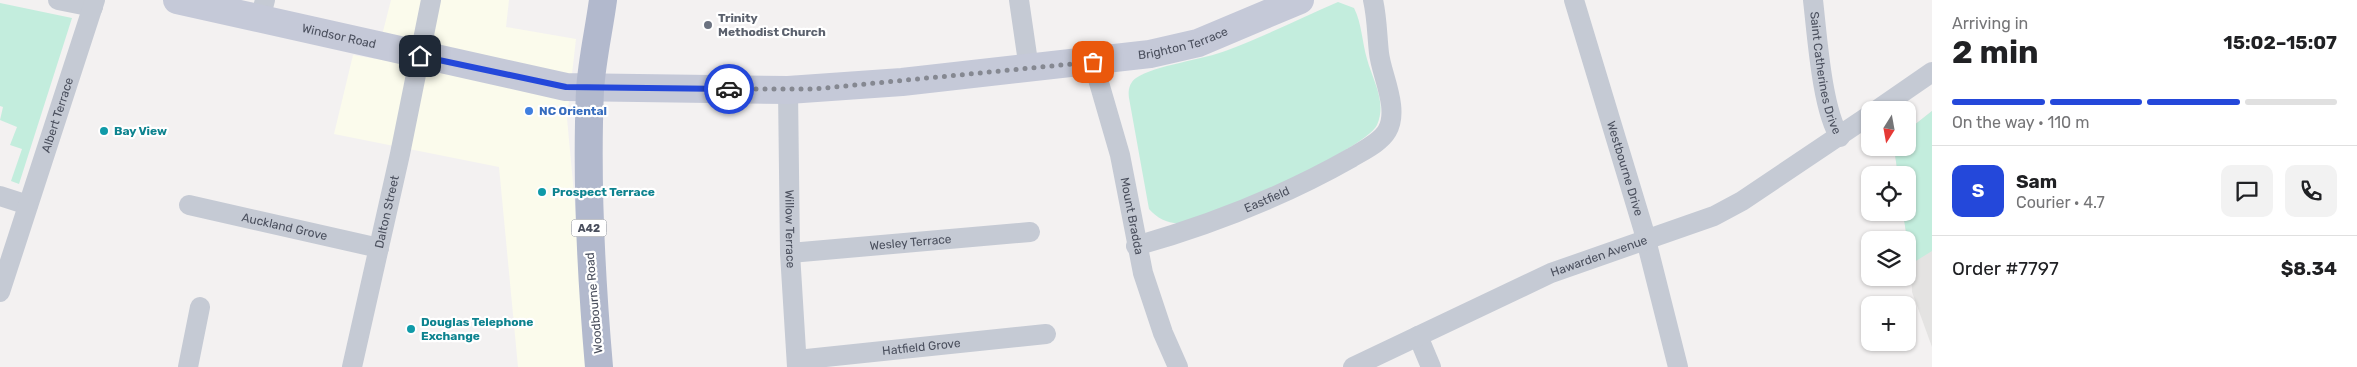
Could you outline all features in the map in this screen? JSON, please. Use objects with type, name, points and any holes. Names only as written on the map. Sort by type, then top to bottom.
[{"type":"main road","name":"Windsor Road","points":[[177,0],[262,10],[420,56],[557,86],[788,90]]},
{"type":"main road","name":"A42","points":[[590,88],[603,0]]},
{"type":"main road","name":"Brighton Terrace","points":[[788,90],[902,82],[1093,62],[1150,54],[1198,43],[1300,0]]},
{"type":"main road","name":"Woodbourne Road","points":[[590,88],[589,250],[599,367]]},
{"type":"street","points":[[58,0],[94,4]]},
{"type":"street","name":"Dalton Street","points":[[352,367],[431,0]]},
{"type":"street","points":[[1019,0],[1029,69]]},
{"type":"street","name":"Eastfield","points":[[1136,246],[1177,234],[1223,217],[1323,174],[1370,146],[1387,131],[1391,112],[1389,89],[1379,55],[1376,13],[1373,0]]},
{"type":"street","name":"Westbourne Drive","points":[[1574,0],[1646,240],[1678,367]]},
{"type":"street","name":"Saint Catherines Drive","points":[[1812,0],[1832,126],[1840,137],[1861,122]]},
{"type":"street","name":"Albert Terrace","points":[[0,292],[94,4]]},
{"type":"street","name":"Mount Bradda","points":[[1093,62],[1120,155],[1142,273],[1178,367]]},
{"type":"street","points":[[1890,101],[1932,72]]},
{"type":"street","name":"Willow Terrace","points":[[788,90],[790,253],[797,364]]},
{"type":"street","name":"Hawarden Avenue","points":[[1353,367],[1551,273],[1714,216],[1742,201],[1840,137]]},
{"type":"street","points":[[0,196],[28,205]]},
{"type":"street","name":"Auckland Grove","points":[[189,204],[379,248]]},
{"type":"street","name":"Wesley Terrace","points":[[790,253],[1030,232]]},
{"type":"street","points":[[188,367],[200,307]]},
{"type":"street","name":"Hatfield Grove","points":[[797,364],[1046,334]]},
{"type":"street","points":[[1418,336],[1431,367]]},
{"type":"shaded area","points":[[391,0],[509,0],[506,27],[576,39],[567,118],[590,367],[518,367],[499,167],[334,134],[353,55],[376,59]]},
{"type":"shaded area","points":[[1932,111],[1932,347],[1916,303],[1916,296],[1913,296],[1912,292],[1912,286],[1916,286],[1916,231],[1906,231],[1904,221],[1916,221],[1916,166],[1897,166],[1895,156],[1916,156],[1916,124]]},
{"type":"green space","points":[[1338,2],[1354,8],[1359,20],[1367,59],[1380,100],[1380,116],[1377,125],[1367,136],[1346,150],[1286,182],[1223,210],[1182,223],[1168,222],[1152,213],[1149,209],[1129,98],[1132,82],[1144,73],[1218,54]]},
{"type":"green space","points":[[0,3],[72,18],[19,184],[11,181],[22,149],[10,145],[17,127],[0,120],[3,107],[0,106]]},
{"type":"green space","points":[[1932,111],[1932,251],[1916,261],[1916,231],[1906,231],[1904,221],[1916,221],[1916,166],[1897,166],[1895,156],[1916,156],[1916,124]]},
{"type":"way so far","points":[[729,89],[814,89],[902,82],[1093,62]]},
{"type":"place","name":"Trinity Methodist Church","points":[[708,25]]},
{"type":"place","name":"NC Oriental","points":[[529,111]]},
{"type":"place","name":"Bay View","points":[[104,131]]},
{"type":"place","name":"Prospect Terrace","points":[[542,192]]},
{"type":"place","name":"Douglas Telephone Exchange","points":[[411,329]]},
{"type":"route","points":[[420,56],[566,87],[729,89]]}]
